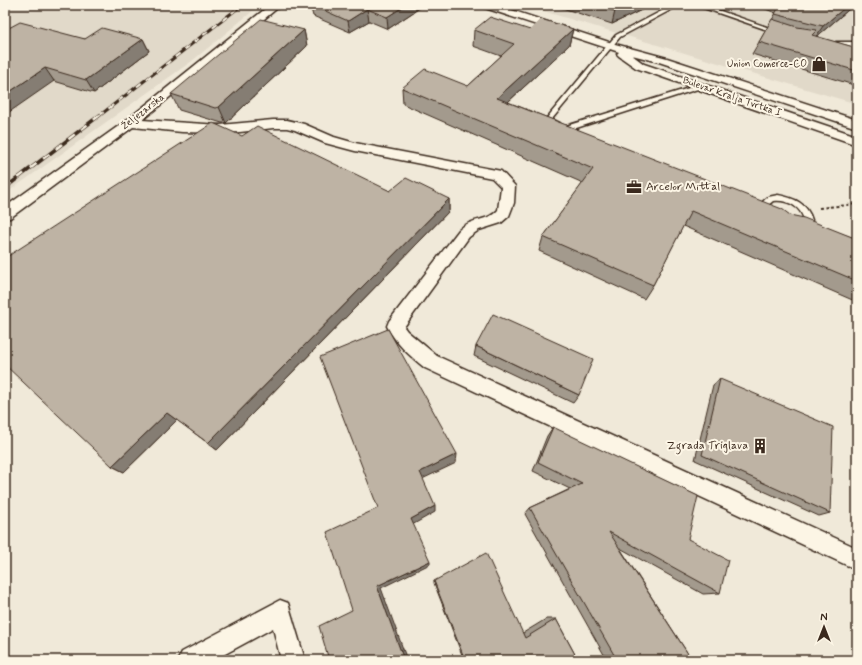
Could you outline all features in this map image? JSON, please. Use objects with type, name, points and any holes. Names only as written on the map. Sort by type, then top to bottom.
[{"type":"street","name":"Željezarska","points":[[5,214],[130,123],[276,5]]},
{"type":"street","name":"Bulevar Kralja Tvrtka I","points":[[486,5],[611,46],[663,60],[857,124]]},
{"type":"street","name":"Bulevar Kralja Tvrtka I","points":[[611,46],[640,66],[702,86],[857,141]]},
{"type":"street","points":[[130,123],[178,128],[234,129],[263,124],[288,124],[306,129],[334,142],[496,174],[508,186],[508,205],[503,215],[491,222],[472,227],[460,238],[395,326],[397,331],[409,345],[431,362],[857,559]]},
{"type":"street","points":[[190,660],[280,611],[293,660]]},
{"type":"lane","points":[[576,132],[548,120],[618,36],[677,5]]},
{"type":"lane","points":[[698,5],[784,34]]},
{"type":"lane","points":[[830,43],[845,45],[857,44]]},
{"type":"lane","points":[[568,128],[702,86]]},
{"type":"lane","points":[[778,198],[792,201],[804,210],[808,220],[802,227],[797,228],[782,227],[761,213],[763,205],[771,199],[778,198]]},
{"type":"path","points":[[804,210],[857,204]]},
{"type":"shaded area","points":[[5,5],[260,5],[192,61],[5,194]]},
{"type":"shaded area","points":[[523,5],[857,5],[857,104],[610,31]]},
{"type":"building","points":[[312,5],[406,5],[387,17],[367,9],[348,21]]},
{"type":"building","points":[[595,5],[629,5],[615,11]]},
{"type":"building","points":[[780,5],[848,5],[823,26],[775,14]]},
{"type":"building","points":[[490,17],[530,30],[541,19],[573,29],[497,98],[782,209],[790,215],[804,218],[857,239],[857,281],[691,211],[653,285],[543,237],[593,169],[402,88],[425,69],[468,86],[514,44],[474,30]]},
{"type":"building","points":[[261,19],[304,30],[219,107],[215,108],[171,94]]},
{"type":"building","points":[[772,19],[797,27],[817,30],[812,35],[857,48],[857,71],[759,42]]},
{"type":"building","points":[[20,22],[85,39],[102,28],[143,39],[86,80],[45,68],[5,95],[5,30]]},
{"type":"building","points":[[213,123],[242,136],[257,126],[390,191],[406,178],[449,199],[208,443],[167,413],[112,466],[5,365],[5,258]]},
{"type":"building","points":[[493,314],[593,359],[579,395],[476,346]]},
{"type":"building","points":[[388,329],[457,454],[420,472],[435,506],[411,519],[430,561],[377,586],[404,660],[329,660],[319,626],[352,610],[327,532],[378,508],[320,357]]},
{"type":"building","name":"Zgrada Triglava","points":[[720,379],[833,427],[830,513],[702,455]]},
{"type":"building","points":[[553,427],[698,496],[688,539],[728,560],[720,593],[609,532],[692,660],[617,660],[530,508],[582,484],[538,462]]},
{"type":"building","points":[[486,553],[525,638],[556,619],[578,660],[465,660],[434,581]]},
{"type":"railway","points":[[99,116],[242,5]]},
{"type":"railway","points":[[5,188],[100,115]]},
{"type":"place","name":"Union Comerce-CO","points":[[819,64]]},
{"type":"place","name":"Arcelor Mittal","points":[[634,187]]},
{"type":"place","name":"Zgrada Triglava","points":[[760,446]]}]
